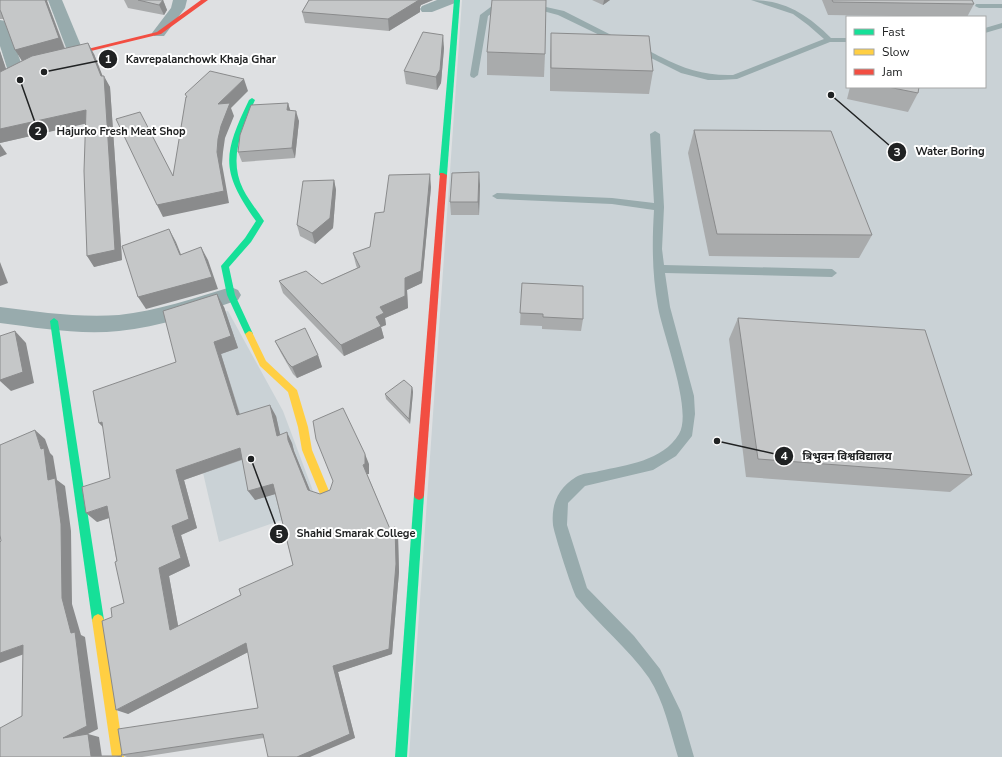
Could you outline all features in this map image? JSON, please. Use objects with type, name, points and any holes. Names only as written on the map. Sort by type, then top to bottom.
[{"type":"street","points":[[55,0],[76,53]]},
{"type":"street","points":[[159,33],[178,8],[180,0]]},
{"type":"street","points":[[54,58],[159,33],[205,0]]},
{"type":"street","points":[[427,9],[450,0]]},
{"type":"street","points":[[401,757],[428,359],[456,0]]},
{"type":"street","points":[[0,24],[16,71]]},
{"type":"street","points":[[252,100],[237,128],[231,159],[232,179],[243,202],[260,221],[254,235],[234,254],[225,266],[231,295],[263,363],[292,390],[307,450],[324,491]]},
{"type":"street","points":[[0,315],[54,321],[103,324],[146,319],[231,295]]},
{"type":"street","points":[[54,321],[118,757]]},
{"type":"lane","points":[[755,0],[784,6],[797,12],[829,40]]},
{"type":"lane","points":[[524,3],[561,13],[688,73],[705,78],[734,77],[829,40],[846,40]]},
{"type":"lane","points":[[979,6],[991,3],[1002,6]]},
{"type":"lane","points":[[474,75],[484,15],[499,5],[512,4]]},
{"type":"lane","points":[[986,31],[1002,25]]},
{"type":"lane","points":[[654,134],[659,207],[657,249],[664,307],[688,396],[689,414],[686,436],[672,452],[648,466],[581,480],[561,500],[560,525],[581,592],[629,641],[655,674],[673,712],[686,757]]},
{"type":"lane","points":[[497,196],[612,201],[659,207]]},
{"type":"lane","points":[[660,269],[832,273]]},
{"type":"shaded area","points":[[462,0],[1002,0],[1002,757],[409,757]]},
{"type":"shaded area","points":[[228,311],[283,411],[319,507],[219,542],[170,330]]},
{"type":"building","points":[[0,0],[45,0],[59,38],[15,50],[0,10]]},
{"type":"building","points":[[138,0],[163,0],[159,5]]},
{"type":"building","points":[[309,0],[419,0],[388,19],[302,12]]},
{"type":"building","points":[[492,0],[546,0],[545,54],[487,52]]},
{"type":"building","points":[[832,0],[972,0],[974,4],[833,2]]},
{"type":"building","points":[[423,32],[443,35],[440,70],[436,77],[404,71]]},
{"type":"building","points":[[551,33],[649,36],[653,71],[551,68]]},
{"type":"building","points":[[88,43],[101,76],[104,76],[115,250],[87,256],[84,171],[86,110],[0,129],[0,72],[32,56]]},
{"type":"building","points":[[210,71],[244,79],[218,104],[230,103],[221,126],[217,152],[224,191],[157,205],[116,119],[140,112],[173,176],[187,97],[185,94]]},
{"type":"building","points":[[893,88],[919,88],[918,93]]},
{"type":"building","points":[[288,103],[287,110],[296,111],[292,148],[238,152],[240,135],[251,105]]},
{"type":"building","points":[[694,130],[831,131],[872,235],[717,234]]},
{"type":"building","points":[[479,172],[478,202],[450,202],[452,173]]},
{"type":"building","points":[[430,174],[421,271],[405,278],[405,296],[380,307],[384,313],[376,317],[381,326],[341,345],[279,281],[306,271],[322,284],[360,267],[353,253],[370,247],[375,213],[384,212],[389,175]]},
{"type":"building","points":[[334,180],[330,218],[312,233],[297,225],[303,181]]},
{"type":"building","points":[[169,229],[180,255],[201,247],[212,277],[138,297],[122,246]]},
{"type":"building","points":[[522,283],[583,286],[583,319],[543,317],[543,314],[520,313]]},
{"type":"building","points":[[217,294],[231,336],[214,342],[237,415],[270,405],[277,436],[287,432],[288,440],[308,490],[320,494],[330,490],[333,481],[316,439],[313,421],[343,408],[365,454],[365,464],[363,465],[390,529],[395,527],[396,564],[389,649],[333,666],[350,734],[297,757],[268,757],[263,734],[121,755],[118,729],[258,708],[246,643],[116,710],[102,621],[112,617],[111,608],[124,603],[115,562],[117,561],[107,506],[86,513],[82,487],[110,478],[102,422],[99,423],[93,391],[176,362],[163,311]],"holes":[[[240,448],[248,491],[273,484],[293,565],[239,589],[241,595],[170,630],[159,568],[181,558],[172,526],[189,519],[176,470]]]},
{"type":"building","points":[[738,318],[925,330],[972,475],[758,459]]},
{"type":"building","points":[[305,328],[318,355],[292,367],[275,341]]},
{"type":"building","points":[[15,331],[23,372],[0,380],[0,336]]},
{"type":"building","points":[[404,380],[412,387],[409,419],[385,394]]},
{"type":"building","points":[[35,430],[41,449],[44,448],[48,480],[55,478],[61,524],[62,598],[71,633],[75,632],[87,726],[63,738],[88,734],[91,756],[122,756],[0,757],[0,728],[22,716],[23,645],[0,653],[0,445]]},
{"type":"traffic: fast","points":[[443,175],[457,0]]},
{"type":"traffic: fast","points":[[249,334],[231,295],[225,266],[248,240],[260,221],[239,189],[234,176],[232,162],[233,149],[237,135],[252,100]]},
{"type":"traffic: fast","points":[[54,321],[98,620]]},
{"type":"traffic: fast","points":[[401,757],[419,495]]},
{"type":"traffic: slow","points":[[249,334],[263,363],[292,390],[303,427],[307,450],[324,491]]},
{"type":"traffic: slow","points":[[98,620],[118,757]]},
{"type":"traffic: jam","points":[[62,56],[159,33],[205,0]]},
{"type":"traffic: jam","points":[[419,495],[443,175]]},
{"type":"place","name":"Kavrepalanchowk Khaja Ghar","points":[[44,72]]},
{"type":"place","name":"Hajurko Fresh Meat Shop","points":[[20,80]]},
{"type":"place","name":"Water Boring","points":[[831,95]]},
{"type":"place","name":"त्रिभुवन विश्वविद्यालय","points":[[717,441]]},
{"type":"place","name":"Shahid Smarak College","points":[[251,459]]}]
